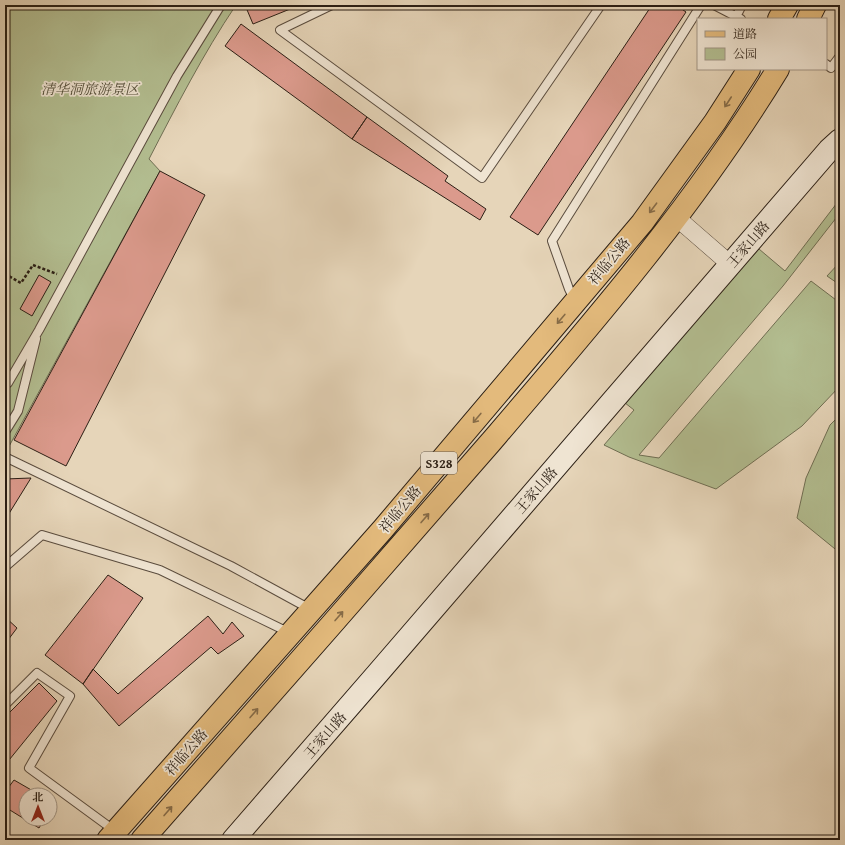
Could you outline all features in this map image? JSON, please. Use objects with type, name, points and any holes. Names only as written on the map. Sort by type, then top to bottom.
[{"type":"main road","points":[[780,18],[787,5]]},
{"type":"main road","points":[[809,18],[816,5]]},
{"type":"main road","name":"祥临公路","points":[[116,837],[291,633],[383,529],[658,203],[715,122],[748,70]]},
{"type":"main road","name":"祥临公路","points":[[142,840],[414,531],[597,318],[677,218],[735,136],[777,70]]},
{"type":"street","name":"王家山路","points":[[233,840],[393,657],[730,264],[829,150],[840,140]]},
{"type":"street","points":[[677,218],[730,264]]},
{"type":"lane","points":[[5,385],[8,383],[38,330],[177,76],[221,5]]},
{"type":"lane","points":[[332,5],[280,30],[482,178],[601,5]]},
{"type":"lane","points":[[575,302],[552,241],[701,5]]},
{"type":"lane","points":[[714,5],[739,18],[742,5]]},
{"type":"lane","points":[[827,65],[831,68],[840,56]]},
{"type":"lane","points":[[5,432],[18,411],[38,330]]},
{"type":"lane","points":[[5,457],[231,566],[311,610]]},
{"type":"lane","points":[[5,567],[42,535],[160,570],[291,633]]},
{"type":"lane","points":[[5,706],[37,673],[70,696],[29,768],[116,837]]},
{"type":"path","points":[[5,274],[21,283],[33,265],[67,277]]},
{"type":"green space","name":"清华洞旅游景区","points":[[5,5],[236,5],[201,62],[149,159],[160,171],[7,450],[5,451]]},
{"type":"green space","points":[[840,199],[840,213],[783,286],[639,455],[659,458],[811,281],[840,303],[840,386],[802,426],[716,489],[629,457],[604,445],[634,410],[620,399],[759,249],[785,271]]},
{"type":"green space","points":[[840,262],[840,285],[827,276]]},
{"type":"green space","points":[[840,415],[840,553],[797,518],[806,478],[830,425]]},
{"type":"building","points":[[245,5],[300,5],[253,24]]},
{"type":"building","points":[[652,5],[676,5],[686,12],[538,235],[510,217]]},
{"type":"building","points":[[241,24],[367,117],[352,139],[225,46]]},
{"type":"building","points":[[367,117],[448,176],[445,181],[486,209],[480,220],[352,139]]},
{"type":"building","points":[[160,171],[205,195],[66,466],[14,440]]},
{"type":"building","points":[[39,275],[51,282],[32,316],[20,309]]},
{"type":"building","points":[[31,478],[5,520],[5,479]]},
{"type":"building","points":[[108,575],[143,598],[83,684],[45,655]]},
{"type":"building","points":[[208,616],[223,634],[232,622],[244,636],[218,654],[211,647],[119,726],[83,684],[93,669],[118,694]]},
{"type":"building","points":[[5,617],[17,628],[5,644]]},
{"type":"building","points":[[39,683],[57,701],[5,765],[5,717]]},
{"type":"building","points":[[14,780],[26,787],[18,787],[18,815],[5,807],[5,792]]}]
